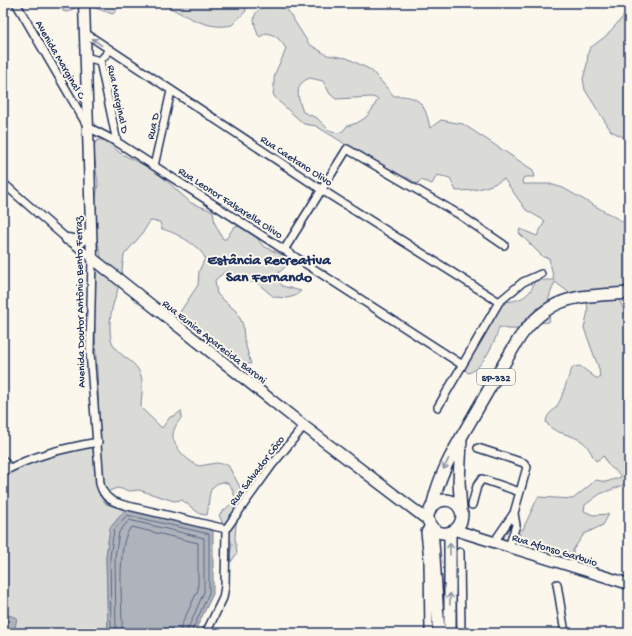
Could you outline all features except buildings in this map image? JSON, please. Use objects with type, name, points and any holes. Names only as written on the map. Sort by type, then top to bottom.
[{"type":"main road","name":"Avenida Doutor Antônio Bento Ferraz","points":[[84,3],[90,245],[92,258]]},
{"type":"main road","points":[[71,242],[81,240],[90,233]]},
{"type":"main road","name":"Rua Eunice Aparecida Baroni","points":[[92,258],[304,426],[416,512],[431,518]]},
{"type":"main road","name":"SP-332","points":[[439,633],[431,518],[441,476],[461,437],[520,337],[541,312],[564,300],[629,293]]},
{"type":"main road","name":"SP-332","points":[[461,437],[459,482],[461,510]]},
{"type":"main road","points":[[450,633],[455,529],[461,510],[453,502],[442,500],[431,518],[440,533],[455,529]]},
{"type":"main road","name":"Rua Afonso Garbuio","points":[[455,529],[629,584]]},
{"type":"street","name":"Avenida Marginal C","points":[[16,3],[88,127]]},
{"type":"street","name":"Rua Caetano Olivo","points":[[84,34],[322,190],[499,302]]},
{"type":"street","points":[[85,57],[100,61],[109,51]]},
{"type":"street","name":"Rua Marginal D","points":[[100,61],[118,142]]},
{"type":"street","name":"Rua D","points":[[154,166],[171,91]]},
{"type":"street","name":"Rua Leonor Falsarella Olivo","points":[[88,127],[118,142],[284,250],[402,324],[461,364]]},
{"type":"street","points":[[284,250],[347,149],[460,215],[504,244]]},
{"type":"street","name":"Rua Eunice Aparecida Baroni","points":[[3,183],[71,242],[92,258]]},
{"type":"street","points":[[71,242],[90,245]]},
{"type":"street","name":"Avenida Doutor Antônio Bento Ferraz","points":[[92,258],[90,352],[100,484],[102,493],[110,500],[226,529]]},
{"type":"street","points":[[438,407],[461,364],[499,302],[523,282],[541,274]]},
{"type":"street","name":"Rua Salvador Côco","points":[[226,529],[272,464],[304,426]]},
{"type":"street","points":[[3,460],[6,470],[33,458],[65,448],[98,442]]},
{"type":"street","points":[[478,448],[524,463],[527,471],[514,513],[494,542]]},
{"type":"street","points":[[472,505],[477,486],[479,481],[482,479],[520,492]]},
{"type":"street","points":[[509,547],[516,525],[514,513]]},
{"type":"street","points":[[429,633],[428,559],[425,532],[431,518]]},
{"type":"street","points":[[206,633],[224,598],[226,586],[226,529]]},
{"type":"street","points":[[460,552],[461,633]]},
{"type":"street","points":[[557,584],[565,633]]},
{"type":"shaded area","points":[[60,3],[129,3],[118,8],[113,14],[83,4],[67,12],[63,11]]},
{"type":"shaded area","points":[[161,3],[245,3],[246,11],[232,25],[213,26],[204,24]]},
{"type":"shaded area","points":[[271,3],[283,3],[309,44],[327,55],[347,58],[371,70],[394,96],[410,97],[415,99],[423,107],[430,128],[441,120],[463,124],[533,170],[535,177],[524,177],[522,181],[523,184],[550,184],[563,188],[629,225],[629,285],[617,289],[571,294],[555,282],[547,307],[550,318],[549,322],[538,323],[531,330],[507,329],[499,327],[488,354],[478,367],[468,373],[464,367],[501,302],[522,298],[530,292],[534,282],[538,280],[554,280],[549,258],[543,257],[519,233],[520,229],[537,236],[545,221],[526,210],[504,179],[487,187],[463,191],[456,191],[450,178],[437,175],[432,184],[421,180],[417,184],[408,178],[384,173],[354,154],[342,142],[316,126],[304,124],[277,100],[273,94],[275,74],[286,49],[275,36],[266,33],[260,37],[258,35],[254,19],[255,15],[260,9]],"holes":[[[310,78],[323,81],[330,94],[336,99],[372,97],[378,99],[372,110],[365,118],[357,123],[347,126],[343,131],[338,133],[329,130],[317,118],[303,112],[300,102],[298,92],[301,84]]]},
{"type":"shaded area","points":[[629,10],[629,140],[611,131],[585,90],[583,79],[590,48],[606,36]]},
{"type":"shaded area","points":[[98,140],[106,140],[120,153],[157,172],[191,203],[213,211],[215,224],[223,239],[226,239],[234,227],[243,226],[254,234],[263,246],[293,260],[275,276],[282,286],[301,291],[295,296],[287,298],[274,297],[256,282],[247,282],[226,271],[215,280],[217,294],[237,312],[243,325],[244,339],[251,364],[227,361],[176,321],[178,315],[198,285],[199,271],[205,258],[193,244],[174,233],[162,229],[160,222],[150,221],[142,234],[124,255],[121,278],[101,257],[93,220],[98,184],[93,146]]},
{"type":"shaded area","points":[[96,269],[118,281],[118,289],[111,316],[111,339],[117,350],[139,370],[142,383],[141,408],[162,428],[170,417],[181,411],[182,417],[175,427],[173,434],[173,439],[178,448],[190,461],[199,466],[216,463],[228,465],[240,487],[244,500],[236,524],[235,538],[237,553],[231,562],[230,553],[232,544],[219,515],[232,503],[235,497],[229,484],[222,482],[216,484],[212,488],[209,496],[207,515],[200,514],[182,500],[174,501],[139,490],[130,491],[117,488],[99,495],[106,504],[125,510],[110,528],[106,557],[108,633],[3,633],[3,476],[19,466],[70,450],[85,447],[98,437],[98,389],[94,305]]},
{"type":"shaded area","points":[[618,297],[629,321],[629,483],[600,494],[585,505],[584,511],[593,515],[609,514],[603,525],[584,534],[573,550],[573,560],[569,563],[557,555],[517,545],[516,539],[522,531],[538,497],[573,499],[596,480],[606,482],[621,477],[610,467],[604,456],[596,461],[584,443],[574,437],[558,432],[546,422],[549,415],[559,402],[573,367],[580,366],[596,378],[600,378],[599,369],[584,328],[588,311],[587,302],[590,298]]},
{"type":"water","points":[[125,510],[213,530],[213,594],[194,633],[108,633],[106,557],[110,528]]},
{"type":"water","points":[[9,615],[17,618],[14,632],[3,633],[3,629],[6,629]]},
{"type":"district","name":"Estância Recreativa San Fernando","points":[[269,268]]}]
